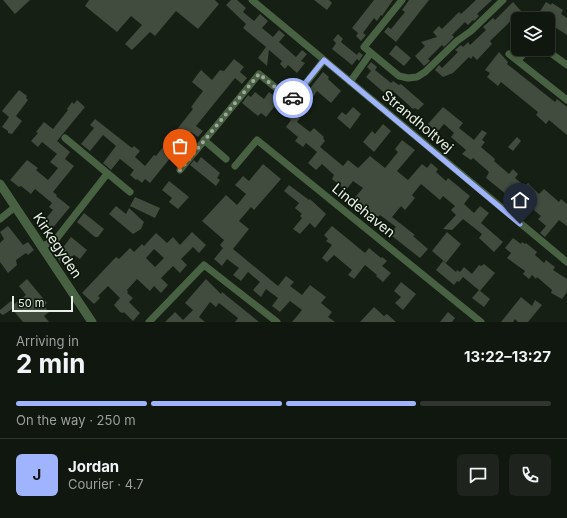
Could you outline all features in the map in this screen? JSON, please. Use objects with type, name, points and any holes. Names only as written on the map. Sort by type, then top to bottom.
[{"type":"street","name":"Strandholtvej","points":[[252,0],[567,262]]},
{"type":"street","points":[[402,0],[364,47],[370,54],[400,76],[408,78],[417,77],[425,72],[503,0]]},
{"type":"street","points":[[350,82],[370,54]]},
{"type":"street","points":[[509,54],[567,100]]},
{"type":"street","points":[[518,61],[522,56]]},
{"type":"street","points":[[555,56],[567,65]]},
{"type":"street","points":[[180,170],[259,74],[292,101],[324,60]]},
{"type":"street","points":[[65,138],[130,192]]},
{"type":"street","points":[[204,140],[226,159]]},
{"type":"street","name":"Lindehaven","points":[[235,166],[256,140],[481,322]]},
{"type":"street","points":[[42,247],[57,238],[107,174]]},
{"type":"street","name":"Kirkegyden","points":[[0,184],[92,322]]},
{"type":"street","points":[[0,219],[15,207]]},
{"type":"street","points":[[149,322],[204,265],[277,322]]},
{"type":"building","points":[[3,0],[30,0],[15,14]]},
{"type":"building","points":[[89,0],[215,0],[219,4],[198,29],[176,11],[155,36],[150,32],[132,50],[125,44],[142,25],[131,16],[117,32],[85,6]]},
{"type":"building","points":[[231,0],[237,0],[246,8],[243,12],[254,21],[260,14],[268,21],[262,28],[273,37],[279,30],[285,35],[279,42],[296,57],[302,50],[307,54],[301,61],[305,63],[297,73],[288,65],[285,69],[280,64],[282,61],[269,50],[267,66],[258,58],[266,47],[243,28],[246,24],[226,5]]},
{"type":"building","points":[[314,0],[329,0],[332,3],[327,10]]},
{"type":"building","points":[[374,0],[393,0],[377,21],[374,18],[363,33],[366,35],[361,41],[356,36],[358,33],[352,28]]},
{"type":"building","points":[[409,0],[429,0],[396,42],[384,32],[388,27],[391,29],[405,12],[402,10]]},
{"type":"building","points":[[476,0],[492,0],[477,14],[479,16],[474,21],[473,20],[468,25],[465,22],[452,35],[454,37],[444,47],[442,45],[428,59],[430,61],[424,66],[415,56],[425,46],[421,42],[437,37],[433,32],[439,26],[442,29],[459,12],[461,14]]},
{"type":"building","points":[[513,2],[521,11],[511,12],[511,21],[490,41],[492,44],[477,60],[473,56],[471,59],[469,57],[453,73],[443,77],[435,70],[439,65],[442,68],[458,52],[455,50],[461,45],[463,47],[468,42],[470,45],[486,30],[483,27],[493,18],[495,20]]},
{"type":"building","points":[[546,2],[551,5],[552,3],[563,10],[561,14],[567,18],[567,35],[555,27],[555,12],[540,12]]},
{"type":"building","points":[[338,34],[343,39],[341,42],[357,55],[359,52],[363,55],[359,61],[357,59],[352,65],[332,49],[336,43],[333,40]]},
{"type":"building","points":[[396,45],[411,58],[404,66],[389,54]]},
{"type":"building","points":[[499,52],[508,62],[507,64],[555,102],[557,99],[567,107],[567,135],[549,120],[546,124],[536,115],[538,112],[501,82],[498,86],[487,77],[490,73],[485,70]]},
{"type":"building","points":[[234,59],[244,67],[240,72],[247,78],[242,84],[235,78],[196,126],[203,131],[198,137],[191,132],[150,183],[145,179],[142,183],[137,179],[136,180],[130,175],[134,170],[120,159],[111,170],[103,163],[116,146],[103,135],[90,151],[81,144],[94,128],[90,125],[95,119],[132,148],[134,146],[140,151],[135,157],[145,166],[154,155],[156,156],[193,109],[191,107],[203,91],[192,82],[201,70],[212,80],[220,70],[224,71]]},
{"type":"building","points":[[371,62],[377,67],[375,70],[391,83],[393,81],[399,85],[401,84],[424,104],[418,110],[415,108],[413,109],[392,90],[388,96],[366,77],[371,71],[367,67]]},
{"type":"building","points":[[323,72],[341,91],[331,103],[317,91],[313,97],[307,92]]},
{"type":"building","points":[[19,90],[27,96],[26,98],[28,100],[16,116],[22,121],[12,134],[8,133],[8,131],[2,127],[9,117],[2,111]]},
{"type":"building","points":[[255,92],[264,99],[269,92],[283,103],[278,110],[274,107],[266,117],[261,113],[258,116],[242,103],[248,95],[251,97]]},
{"type":"building","points":[[77,100],[85,107],[57,141],[70,152],[65,159],[74,166],[53,192],[70,207],[51,230],[42,223],[53,210],[49,207],[52,203],[35,189],[31,194],[10,180],[27,160],[38,168],[36,170],[48,180],[58,168],[50,162],[57,154],[42,142],[38,147],[31,141],[38,133],[36,132],[44,122],[53,129],[68,110],[67,109],[72,102],[74,104]]},
{"type":"building","points":[[353,107],[361,114],[350,129],[337,118],[342,112],[346,115]]},
{"type":"building","points":[[443,107],[463,123],[459,128],[474,140],[482,130],[487,133],[482,140],[485,142],[481,147],[509,174],[513,169],[518,174],[515,178],[525,186],[528,183],[539,194],[544,189],[559,202],[561,199],[567,204],[567,226],[559,220],[545,237],[540,233],[546,226],[538,219],[541,216],[529,206],[532,203],[514,187],[507,195],[486,178],[489,172],[473,158],[471,160],[462,154],[466,150],[451,137],[454,133],[444,124],[437,132],[428,124]]},
{"type":"building","points":[[292,112],[300,118],[297,122],[310,132],[314,128],[324,137],[323,138],[325,141],[320,147],[343,166],[348,160],[358,168],[370,156],[385,168],[398,152],[395,149],[402,140],[415,150],[397,171],[408,180],[422,164],[427,168],[431,163],[438,169],[436,172],[446,181],[448,178],[470,196],[464,204],[474,213],[480,206],[489,213],[481,223],[503,242],[494,252],[479,238],[482,234],[463,219],[452,230],[443,229],[456,215],[451,210],[455,206],[443,196],[440,200],[421,184],[412,195],[415,198],[405,210],[401,206],[392,217],[415,235],[413,236],[428,249],[420,258],[392,236],[395,231],[393,230],[396,227],[380,215],[376,219],[363,208],[361,211],[352,203],[363,188],[353,181],[346,190],[332,179],[334,175],[322,164],[316,170],[308,163],[317,152],[306,143],[303,147],[295,141],[298,137],[286,127],[291,120],[288,117]]},
{"type":"building","points":[[383,124],[391,131],[374,152],[363,142],[372,131],[375,134]]},
{"type":"building","points":[[517,137],[521,141],[513,151],[508,147]]},
{"type":"building","points":[[201,157],[220,173],[217,178],[220,180],[216,186],[190,165],[194,160],[197,163]]},
{"type":"building","points":[[263,164],[281,179],[254,210],[251,207],[239,221],[249,229],[233,249],[278,286],[286,276],[294,282],[290,286],[302,295],[310,285],[326,297],[321,303],[332,312],[328,317],[335,322],[292,322],[302,310],[290,301],[280,312],[272,306],[278,298],[266,289],[261,297],[253,290],[260,282],[248,272],[241,281],[233,275],[239,268],[227,259],[222,266],[214,259],[223,248],[220,245],[224,240],[202,221],[226,195],[237,205],[246,194],[235,185],[243,176],[249,181]]},
{"type":"building","points":[[169,181],[189,197],[178,209],[169,202],[172,198],[162,190]]},
{"type":"building","points":[[289,185],[309,200],[310,199],[326,214],[315,228],[310,223],[300,234],[293,229],[302,218],[300,216],[302,214],[295,208],[299,203],[284,191]]},
{"type":"building","points":[[135,197],[160,208],[155,218],[130,206]]},
{"type":"building","points":[[116,206],[126,214],[129,208],[144,222],[141,229],[133,234],[109,214]]},
{"type":"building","points":[[84,213],[104,229],[98,237],[95,237],[77,222]]},
{"type":"building","points":[[8,226],[23,245],[28,242],[34,250],[28,255],[26,253],[16,260],[17,265],[8,273],[0,262],[0,243],[4,239],[0,232]]},
{"type":"building","points":[[332,226],[365,253],[369,248],[387,261],[382,266],[391,273],[383,282],[365,265],[354,279],[348,275],[352,270],[334,255],[327,262],[322,258],[332,245],[326,241],[328,239],[324,235]]},
{"type":"building","points":[[192,232],[206,245],[199,253],[193,247],[181,259],[187,265],[180,273],[173,266],[161,278],[168,285],[161,293],[154,286],[150,291],[137,279],[127,290],[127,293],[133,298],[129,302],[140,313],[133,321],[124,312],[120,312],[114,305],[120,298],[108,286],[98,296],[100,298],[94,304],[82,293],[116,257],[119,259],[130,248],[134,252],[142,244],[144,246],[156,233],[167,243],[173,237],[180,245]],"holes":[[[154,249],[164,258],[155,267],[146,258]]]},
{"type":"building","points":[[447,232],[461,244],[446,263],[432,251]]},
{"type":"building","points":[[71,237],[87,250],[80,259],[74,255],[61,263],[55,254],[61,250]]},
{"type":"building","points":[[513,238],[521,244],[522,242],[525,244],[526,243],[537,252],[535,255],[544,263],[546,260],[555,267],[553,270],[567,279],[567,292],[562,299],[551,293],[552,290],[537,277],[536,279],[532,275],[529,279],[523,274],[525,271],[507,258],[511,253],[505,248]]},
{"type":"building","points":[[443,261],[456,272],[457,270],[460,272],[464,267],[472,274],[479,265],[481,266],[484,264],[495,273],[480,291],[463,277],[454,285],[436,270]]},
{"type":"building","points":[[27,279],[47,303],[44,306],[49,312],[44,316],[49,322],[23,322],[12,309],[3,315],[0,313],[0,310],[11,301],[14,304],[26,295],[19,286]]},
{"type":"building","points":[[206,279],[221,294],[222,292],[259,322],[235,322],[238,318],[219,303],[216,307],[210,302],[199,317],[205,322],[165,322],[175,312],[183,320],[193,310],[185,303]]},
{"type":"building","points":[[401,282],[416,294],[403,310],[395,303],[401,297],[394,291]]},
{"type":"building","points":[[479,290],[490,299],[484,307],[472,298]]},
{"type":"building","points":[[521,297],[532,306],[535,300],[542,305],[528,322],[518,322],[515,319],[513,322],[501,322]]},
{"type":"building","points":[[374,307],[384,316],[387,314],[396,322],[360,322]]},
{"type":"building","points":[[448,312],[455,318],[452,322],[440,322]]},
{"type":"way so far","points":[[180,170],[259,74],[292,101],[293,98]]},
{"type":"route","points":[[293,98],[324,60],[520,224]]}]
